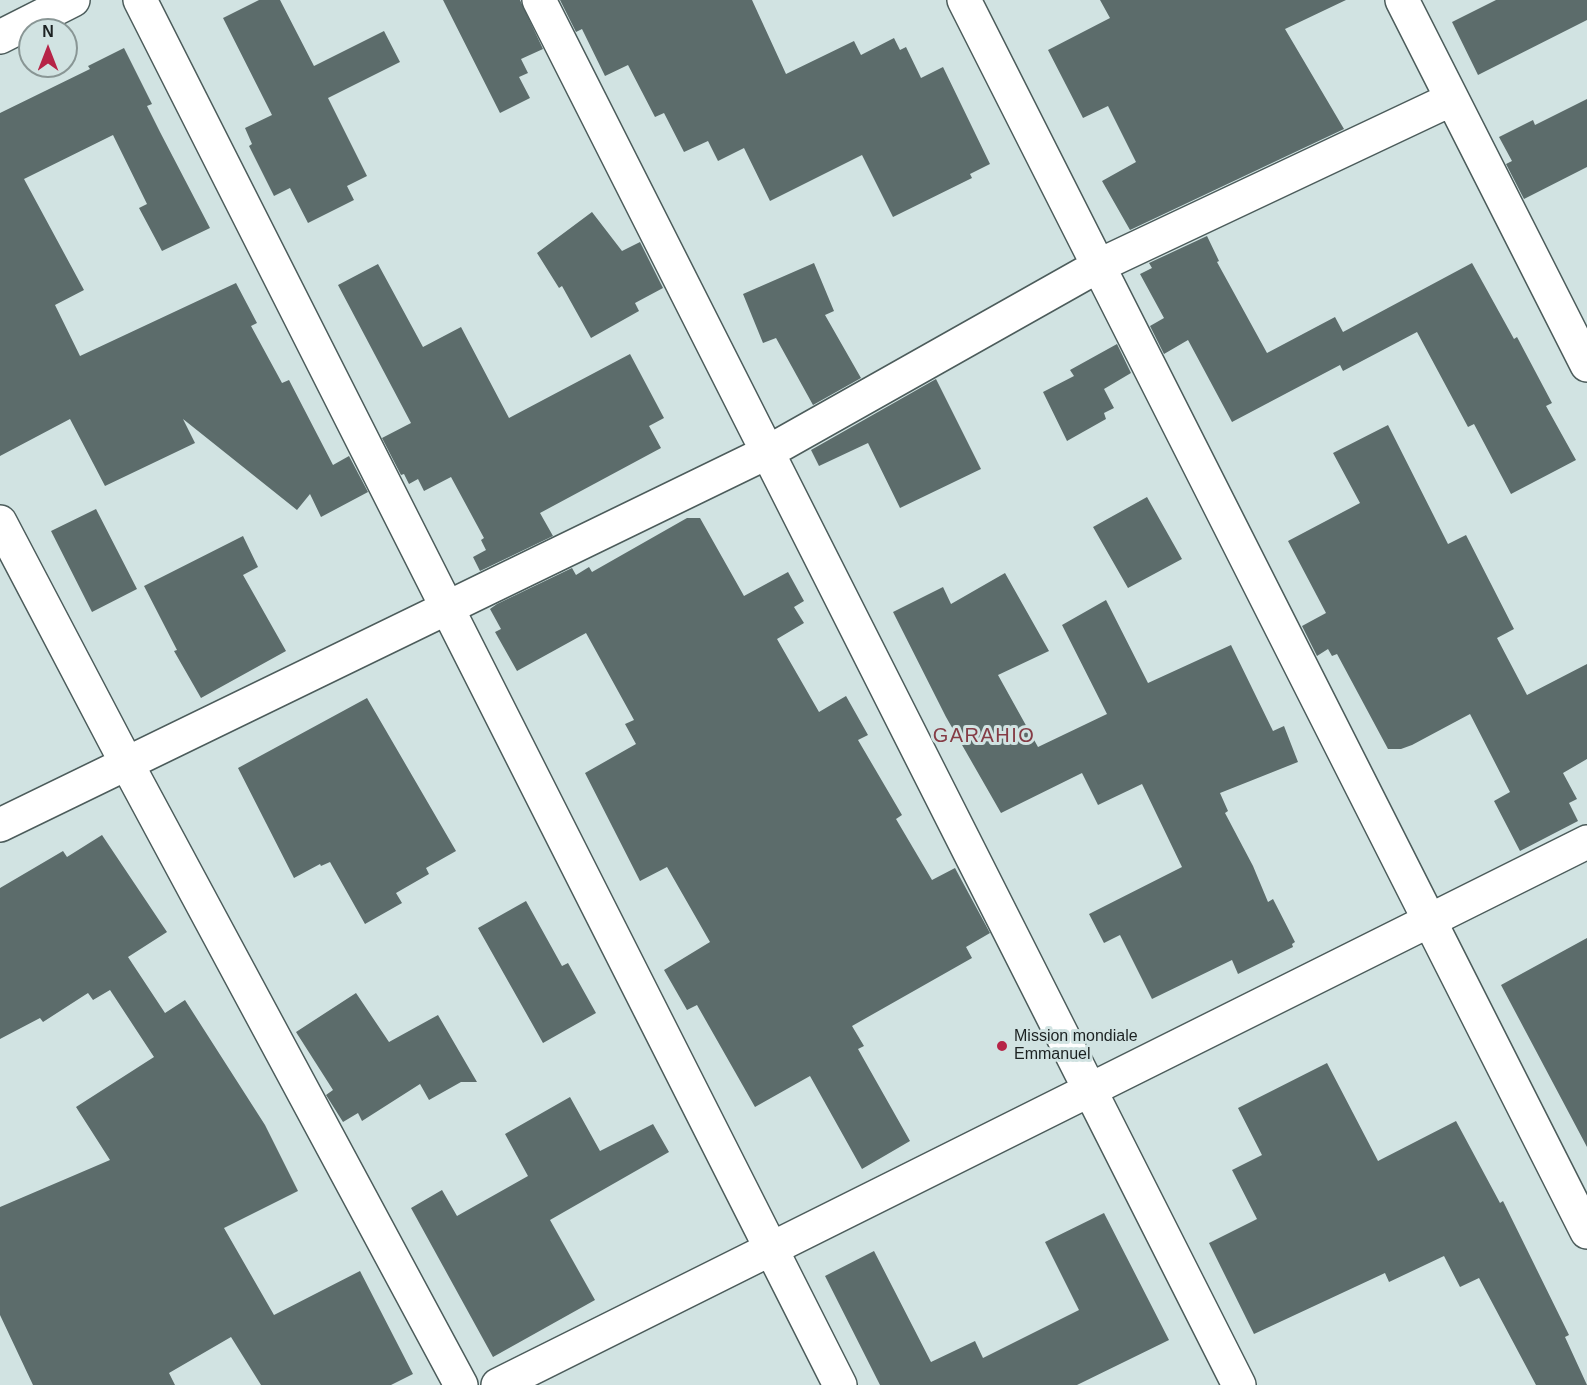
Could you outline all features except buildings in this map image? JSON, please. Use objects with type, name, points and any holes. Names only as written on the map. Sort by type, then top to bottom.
[{"type":"street","points":[[0,37],[73,0]]},
{"type":"street","points":[[140,0],[840,1385]]},
{"type":"street","points":[[539,0],[1239,1385]]},
{"type":"street","points":[[964,0],[1587,1232]]},
{"type":"street","points":[[1402,0],[1587,365]]},
{"type":"street","points":[[0,825],[768,452],[1098,266],[1452,99]]},
{"type":"street","points":[[2,530],[461,1385]]},
{"type":"street","points":[[498,1385],[1587,842]]},
{"type":"place","name":"Mission mondiale Emmanuel","points":[[1002,1046]]},
{"type":"district","name":"GARAHIO","points":[[984,736]]}]
